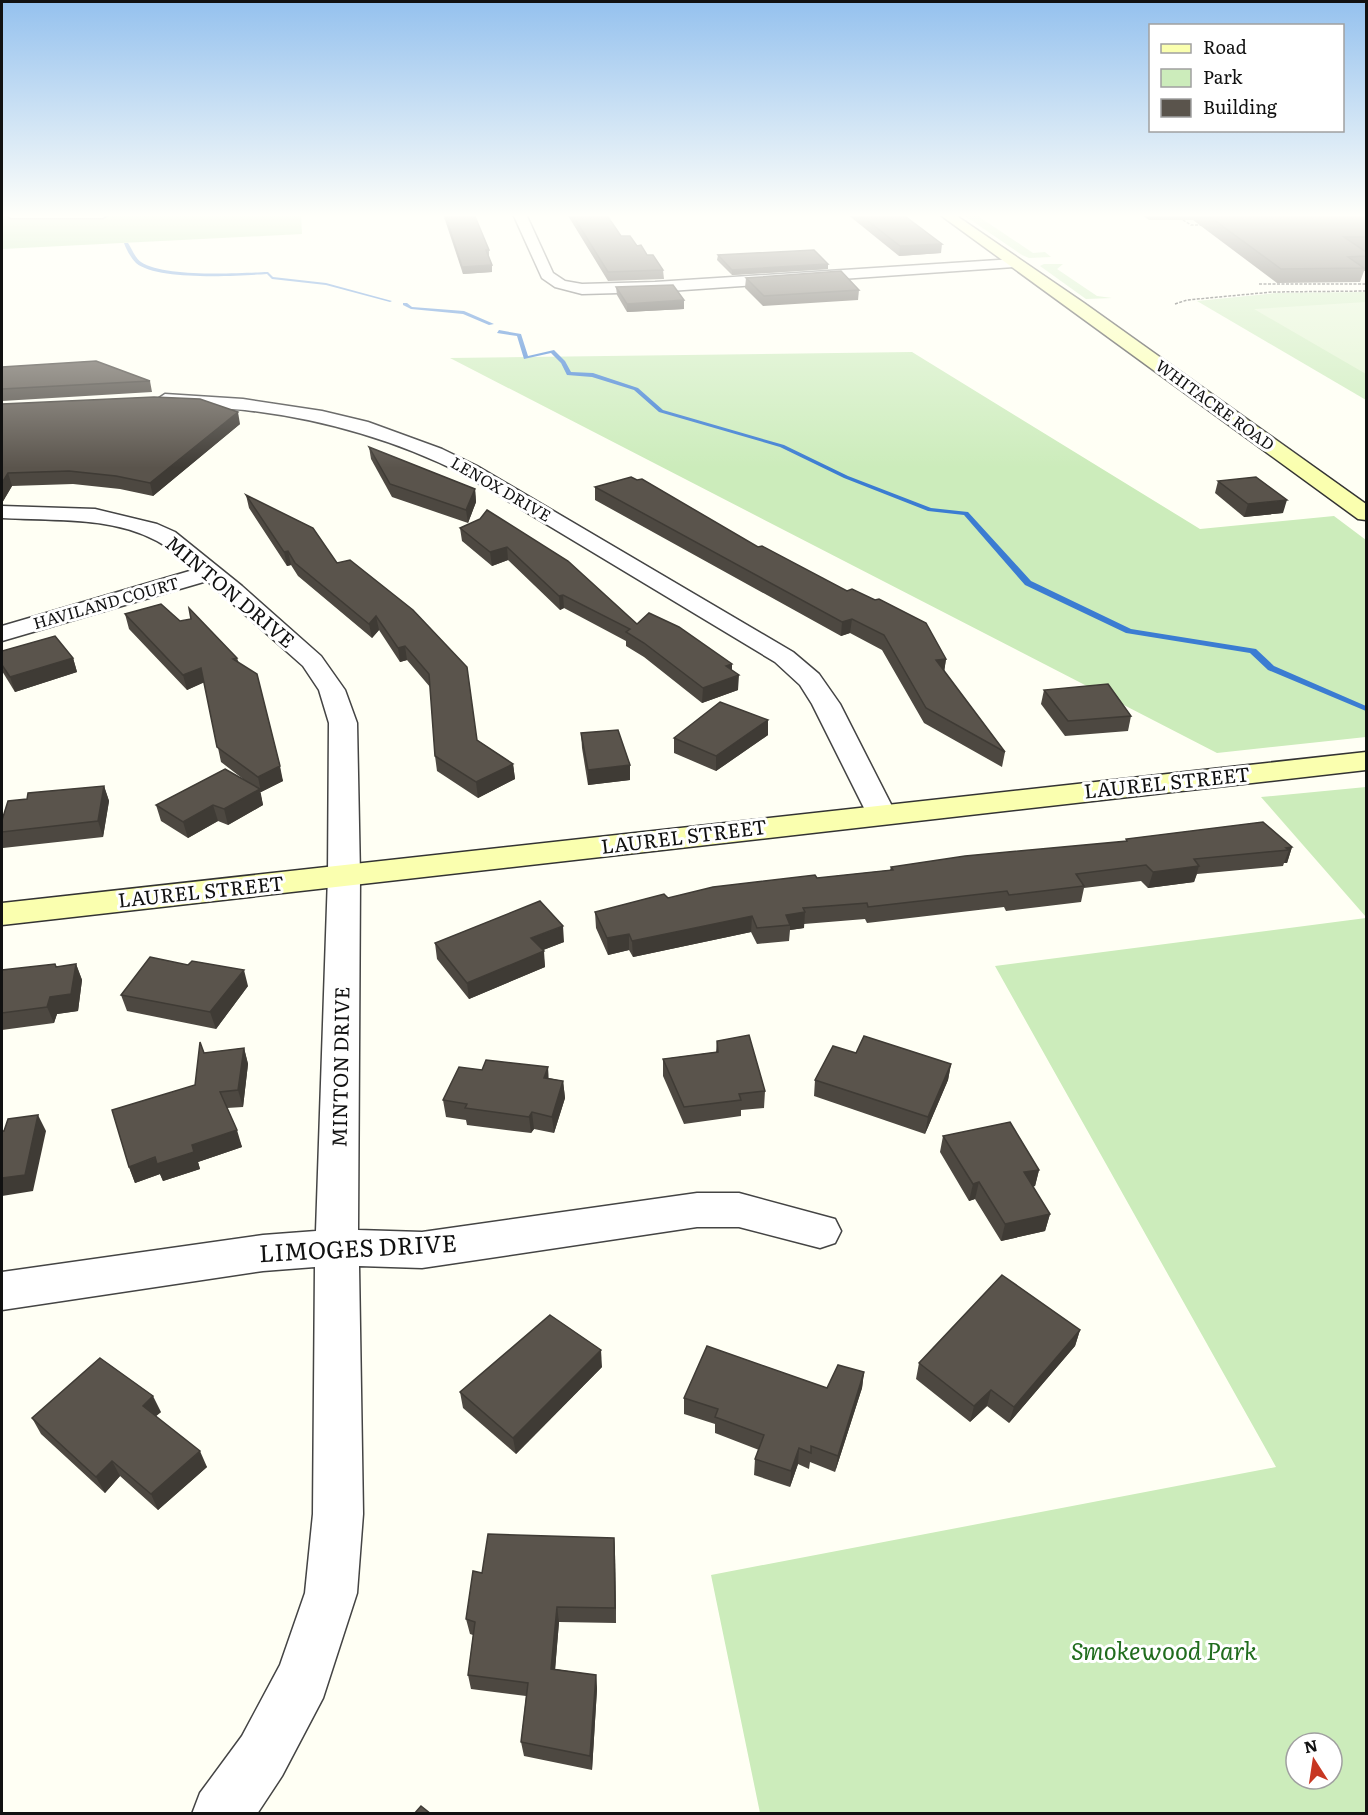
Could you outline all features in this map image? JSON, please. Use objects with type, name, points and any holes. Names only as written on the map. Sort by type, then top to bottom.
[{"type":"street","name":"WHITACRE ROAD","points":[[1064,299],[1366,514]]},
{"type":"street","name":"LENOX DRIVE","points":[[146,401],[225,403],[313,416],[416,444],[470,470],[784,657],[810,680],[826,704],[881,814]]},
{"type":"street","name":"MINTON DRIVE","points":[[2,512],[66,513],[122,521],[167,537],[211,572],[312,661],[332,690],[343,723],[345,741],[338,1248],[338,1514],[331,1593],[303,1678],[262,1756],[221,1814]]},
{"type":"street","name":"HAVILAND COURT","points":[[2,634],[211,572]]},
{"type":"street","name":"LAUREL STREET","points":[[2,914],[1366,761]]},
{"type":"street","name":"LIMOGES DRIVE","points":[[2,1291],[262,1253],[338,1248],[422,1251],[697,1210],[739,1210],[820,1231]]},
{"type":"path","points":[[1175,304],[1201,299]]},
{"type":"green space","points":[[1220,299],[1366,299],[1366,400],[1197,301]]},
{"type":"green space","points":[[1366,302],[1366,374],[1254,309],[1255,309]]},
{"type":"green space","points":[[912,352],[1200,529],[1334,516],[1366,540],[1366,737],[1217,753],[450,358]]},
{"type":"green space","points":[[1366,787],[1366,917],[1261,797]]},
{"type":"green space","name":"Smokewood Park","points":[[1366,918],[1366,1813],[760,1813],[711,1575],[1276,1467],[995,966]]},
{"type":"building","points":[[624,299],[684,300],[627,304]]},
{"type":"building","points":[[96,361],[150,381],[2,389],[2,367]]},
{"type":"building","points":[[154,397],[200,399],[238,412],[150,483],[116,476],[69,471],[8,473],[2,483],[2,404]]},
{"type":"building","points":[[369,447],[475,489],[466,510],[390,484]]},
{"type":"building","points":[[631,477],[637,480],[642,479],[758,547],[762,546],[847,591],[852,589],[875,600],[879,599],[926,623],[946,659],[936,660],[1005,752],[926,708],[884,635],[852,619],[842,622],[595,487]]},
{"type":"building","points":[[1256,477],[1287,500],[1248,504],[1218,481]]},
{"type":"building","points":[[246,495],[313,528],[337,563],[350,560],[413,610],[467,667],[477,740],[513,764],[476,782],[435,756],[429,674],[405,646],[398,648],[376,616],[369,624],[295,563],[288,551],[284,552]]},
{"type":"building","points":[[487,510],[568,561],[637,624],[649,613],[679,627],[732,664],[726,666],[739,675],[703,688],[626,632],[630,629],[563,595],[559,596],[507,547],[490,552],[460,528],[480,519]]},
{"type":"building","points":[[161,604],[180,621],[191,619],[189,608],[237,658],[233,659],[257,674],[280,766],[258,777],[217,747],[201,668],[183,675],[125,614]]},
{"type":"building","points":[[55,636],[73,658],[10,677],[2,665],[2,651]]},
{"type":"building","points":[[1108,684],[1131,716],[1068,721],[1044,690]]},
{"type":"building","points":[[720,702],[768,720],[716,756],[674,738]]},
{"type":"building","points":[[618,730],[630,765],[588,770],[581,733]]},
{"type":"building","points":[[225,769],[260,789],[224,809],[213,805],[183,822],[156,805]]},
{"type":"building","points":[[104,786],[98,821],[2,832],[2,820],[8,801],[27,799],[28,793]]},
{"type":"building","points":[[1263,822],[1292,847],[1286,848],[1289,850],[1194,859],[1199,866],[1153,872],[1146,865],[1076,874],[1084,886],[1009,895],[1007,891],[868,907],[867,903],[803,908],[805,912],[786,915],[790,925],[757,928],[752,916],[632,941],[629,934],[607,938],[595,912],[664,894],[668,898],[713,887],[815,875],[817,878],[893,870],[891,867],[965,856],[1127,841],[1126,839]]},
{"type":"building","points":[[540,901],[563,926],[531,938],[544,951],[467,983],[435,943]]},
{"type":"building","points":[[150,957],[188,965],[192,961],[244,970],[210,1012],[121,995]]},
{"type":"building","points":[[55,964],[56,967],[76,964],[71,994],[50,997],[47,1007],[2,1013],[2,970]]},
{"type":"building","points":[[749,1035],[765,1091],[739,1094],[741,1100],[684,1107],[663,1059],[718,1052],[717,1041]]},
{"type":"building","points":[[864,1036],[951,1064],[928,1117],[815,1080],[833,1046],[856,1053]]},
{"type":"building","points":[[200,1042],[204,1053],[244,1048],[238,1090],[220,1092],[237,1130],[192,1145],[194,1152],[157,1164],[155,1157],[129,1167],[112,1110],[195,1085]]},
{"type":"building","points":[[486,1060],[548,1067],[544,1078],[563,1081],[552,1117],[532,1112],[529,1117],[465,1108],[467,1104],[443,1100],[459,1067],[482,1070]]},
{"type":"building","points":[[38,1115],[25,1175],[2,1178],[2,1131],[8,1119]]},
{"type":"building","points":[[1010,1122],[1039,1170],[1024,1172],[1050,1214],[1005,1224],[979,1182],[973,1184],[943,1136]]},
{"type":"building","points":[[1002,1275],[1080,1330],[1014,1407],[991,1390],[974,1406],[919,1363]]},
{"type":"building","points":[[550,1315],[601,1350],[513,1438],[460,1392]]},
{"type":"building","points":[[707,1346],[827,1388],[838,1365],[864,1372],[838,1456],[811,1446],[811,1453],[799,1448],[791,1471],[755,1459],[764,1435],[715,1417],[718,1409],[684,1398]]},
{"type":"building","points":[[100,1358],[153,1396],[143,1406],[200,1451],[151,1494],[112,1461],[96,1477],[32,1418]]},
{"type":"building","points":[[488,1534],[614,1538],[615,1608],[557,1607],[551,1669],[596,1675],[590,1756],[521,1742],[528,1683],[468,1675],[475,1622],[466,1619],[473,1571],[482,1573]]},
{"type":"building","points":[[421,1806],[431,1814],[414,1814]]},
{"type":"waterway","points":[[381,299],[390,301]]},
{"type":"waterway","points":[[405,304],[411,308],[464,313],[491,324]]},
{"type":"waterway","points":[[499,332],[519,335],[526,358],[552,351],[563,362],[569,374],[593,375],[636,389],[661,411],[782,446],[846,477],[930,510],[966,513],[1028,583],[1129,631],[1253,651],[1271,668],[1366,709]]}]
